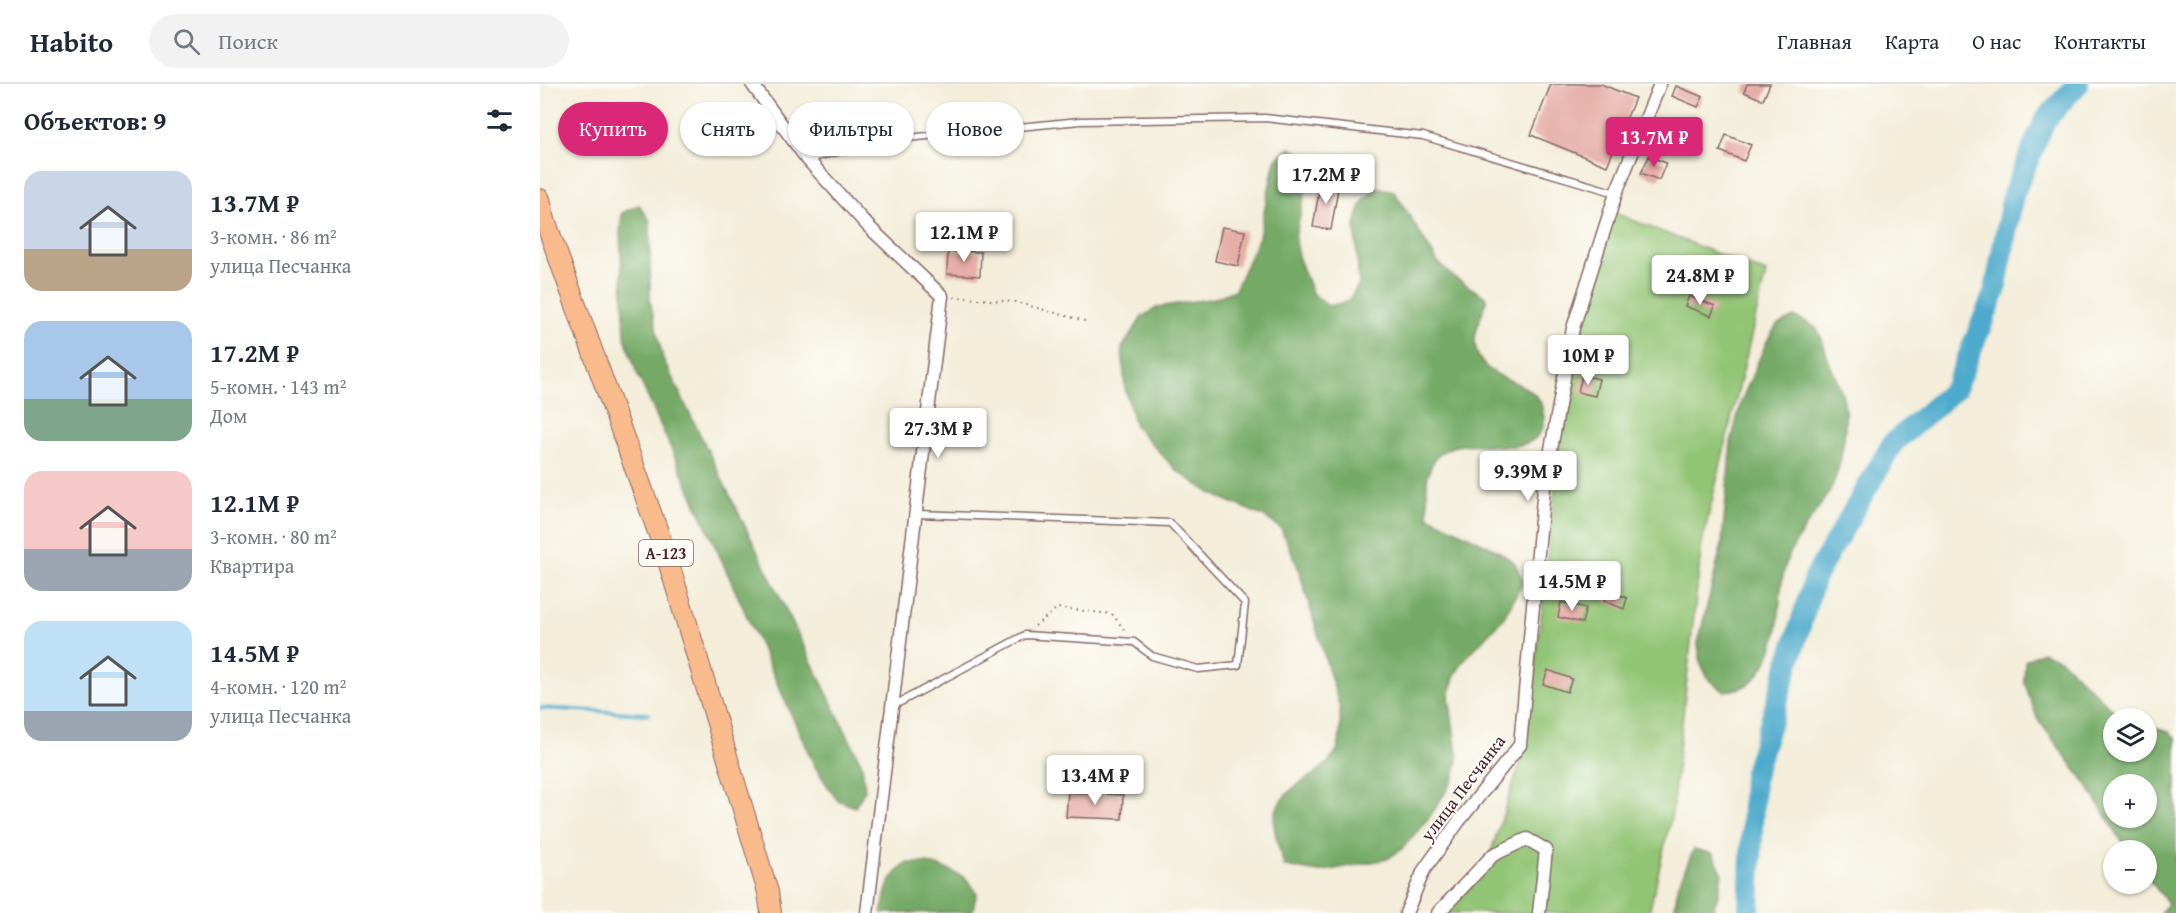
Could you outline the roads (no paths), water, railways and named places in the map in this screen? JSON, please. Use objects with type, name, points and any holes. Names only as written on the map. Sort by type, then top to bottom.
[{"type":"main road","name":"А-123","points":[[540,199],[545,220],[666,554],[768,892],[771,913]]},
{"type":"street","points":[[752,84],[807,159],[868,226],[942,296],[867,913]]},
{"type":"street","name":"улица Песчанка","points":[[1406,913],[1424,870],[1459,821],[1520,745],[1546,477],[1573,328],[1616,193],[1660,84]]},
{"type":"street","points":[[1438,913],[1493,855],[1527,839],[1546,850],[1539,913]]},
{"type":"lane","points":[[807,159],[887,140],[1080,121],[1265,118],[1423,136],[1616,193]]},
{"type":"lane","points":[[892,706],[1025,635],[1134,642],[1152,656],[1197,669],[1238,665],[1245,603],[1170,523],[916,514]]},
{"type":"waterway","points":[[1749,913],[1754,776],[1815,577],[1893,443],[1955,389],[1995,291],[2013,195],[2045,120],[2078,84]]},
{"type":"waterway","points":[[540,708],[649,714]]}]
